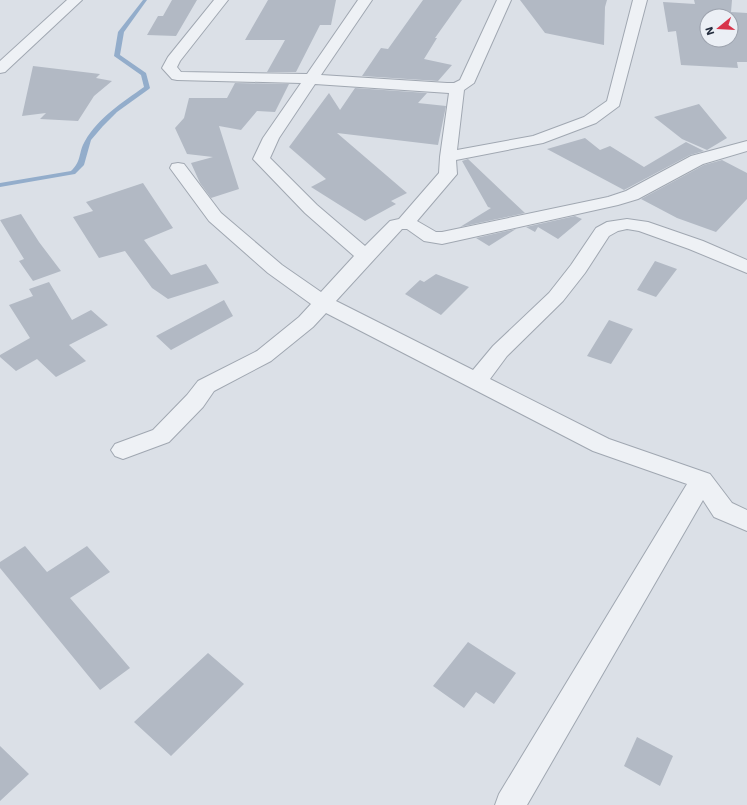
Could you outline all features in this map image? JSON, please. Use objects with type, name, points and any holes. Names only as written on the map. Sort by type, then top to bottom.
[{"type":"street","points":[[2,66],[75,0]]},
{"type":"street","points":[[221,0],[173,60],[169,68],[177,76],[311,79],[457,88],[466,83],[504,0]]},
{"type":"street","points":[[364,256],[311,209],[261,159],[271,138],[365,0]]},
{"type":"street","points":[[448,157],[537,140],[590,120],[614,103],[640,0]]},
{"type":"street","points":[[405,223],[448,174],[448,157],[457,88]]},
{"type":"street","points":[[123,450],[160,436],[195,401],[206,386],[264,356],[306,322],[364,256],[396,225],[405,223],[413,225],[431,237],[442,238],[537,219],[632,195],[697,160],[747,146]]},
{"type":"street","points":[[178,168],[215,216],[275,268],[323,303],[600,445],[702,480],[723,510],[747,521]]},
{"type":"street","points":[[476,382],[500,351],[556,297],[578,269],[602,232],[613,226],[627,224],[642,226],[747,267]]},
{"type":"street","points":[[510,805],[702,480]]},
{"type":"building","points":[[172,0],[197,0],[176,36],[147,35],[158,16],[163,16]]},
{"type":"building","points":[[268,0],[336,0],[331,25],[320,25],[296,72],[267,72],[285,40],[245,40]]},
{"type":"building","points":[[423,0],[462,0],[435,38],[437,38],[424,59],[452,65],[438,81],[362,76],[381,48],[388,49]]},
{"type":"building","points":[[520,0],[607,0],[605,7],[604,45],[545,33]]},
{"type":"building","points":[[694,0],[732,0],[731,8],[699,8],[699,48],[739,48],[739,12],[747,13],[747,62],[737,62],[738,68],[681,65],[676,31],[668,32],[663,2],[695,4]]},
{"type":"building","points":[[33,66],[100,74],[96,78],[112,81],[94,96],[78,121],[40,119],[46,113],[22,116]]},
{"type":"building","points":[[235,83],[289,84],[275,112],[257,111],[241,130],[219,126],[239,189],[211,198],[200,183],[191,163],[213,157],[187,154],[175,128],[184,118],[189,98],[227,98]]},
{"type":"building","points":[[355,88],[427,93],[418,103],[446,106],[438,145],[337,133],[407,193],[391,201],[396,204],[365,221],[311,187],[326,179],[289,147],[329,93],[340,110]]},
{"type":"building","points":[[699,104],[727,138],[707,150],[682,139],[654,117]]},
{"type":"building","points":[[585,138],[600,150],[610,146],[644,167],[686,142],[704,151],[690,155],[624,190],[547,149]]},
{"type":"building","points":[[468,159],[525,213],[460,227],[491,208],[488,207],[462,161]]},
{"type":"building","points":[[722,160],[747,173],[747,199],[716,232],[677,218],[641,199],[704,165]]},
{"type":"building","points":[[143,183],[173,228],[144,240],[171,275],[206,264],[219,283],[168,299],[152,288],[125,251],[99,258],[73,217],[93,211],[86,202]]},
{"type":"building","points":[[21,214],[39,242],[61,271],[33,281],[19,261],[24,259],[0,220]]},
{"type":"building","points":[[575,216],[582,219],[558,239],[538,227],[535,232],[526,227]]},
{"type":"building","points":[[516,229],[489,246],[476,238]]},
{"type":"building","points":[[655,261],[677,269],[656,297],[637,290]]},
{"type":"building","points":[[436,274],[469,287],[441,315],[405,294],[420,280],[424,282]]},
{"type":"building","points":[[49,282],[72,320],[91,310],[108,325],[69,345],[86,361],[56,377],[37,359],[16,371],[0,357],[0,355],[30,338],[9,305],[33,296],[29,289]]},
{"type":"building","points":[[224,300],[233,316],[171,350],[156,336]]},
{"type":"building","points":[[609,320],[633,329],[611,364],[587,356]]},
{"type":"building","points":[[25,546],[47,572],[87,546],[110,572],[70,598],[130,668],[100,690],[0,568],[0,562]]},
{"type":"building","points":[[468,642],[516,673],[494,704],[476,692],[464,708],[433,686]]},
{"type":"building","points":[[208,653],[244,684],[171,756],[134,722]]},
{"type":"building","points":[[637,737],[673,756],[660,786],[624,766]]},
{"type":"building","points":[[0,746],[29,774],[0,801]]},
{"type":"waterway","points":[[0,185],[73,173],[81,165],[84,149],[88,140],[100,124],[107,117],[147,88],[144,74],[117,56],[121,32],[145,0]]}]
